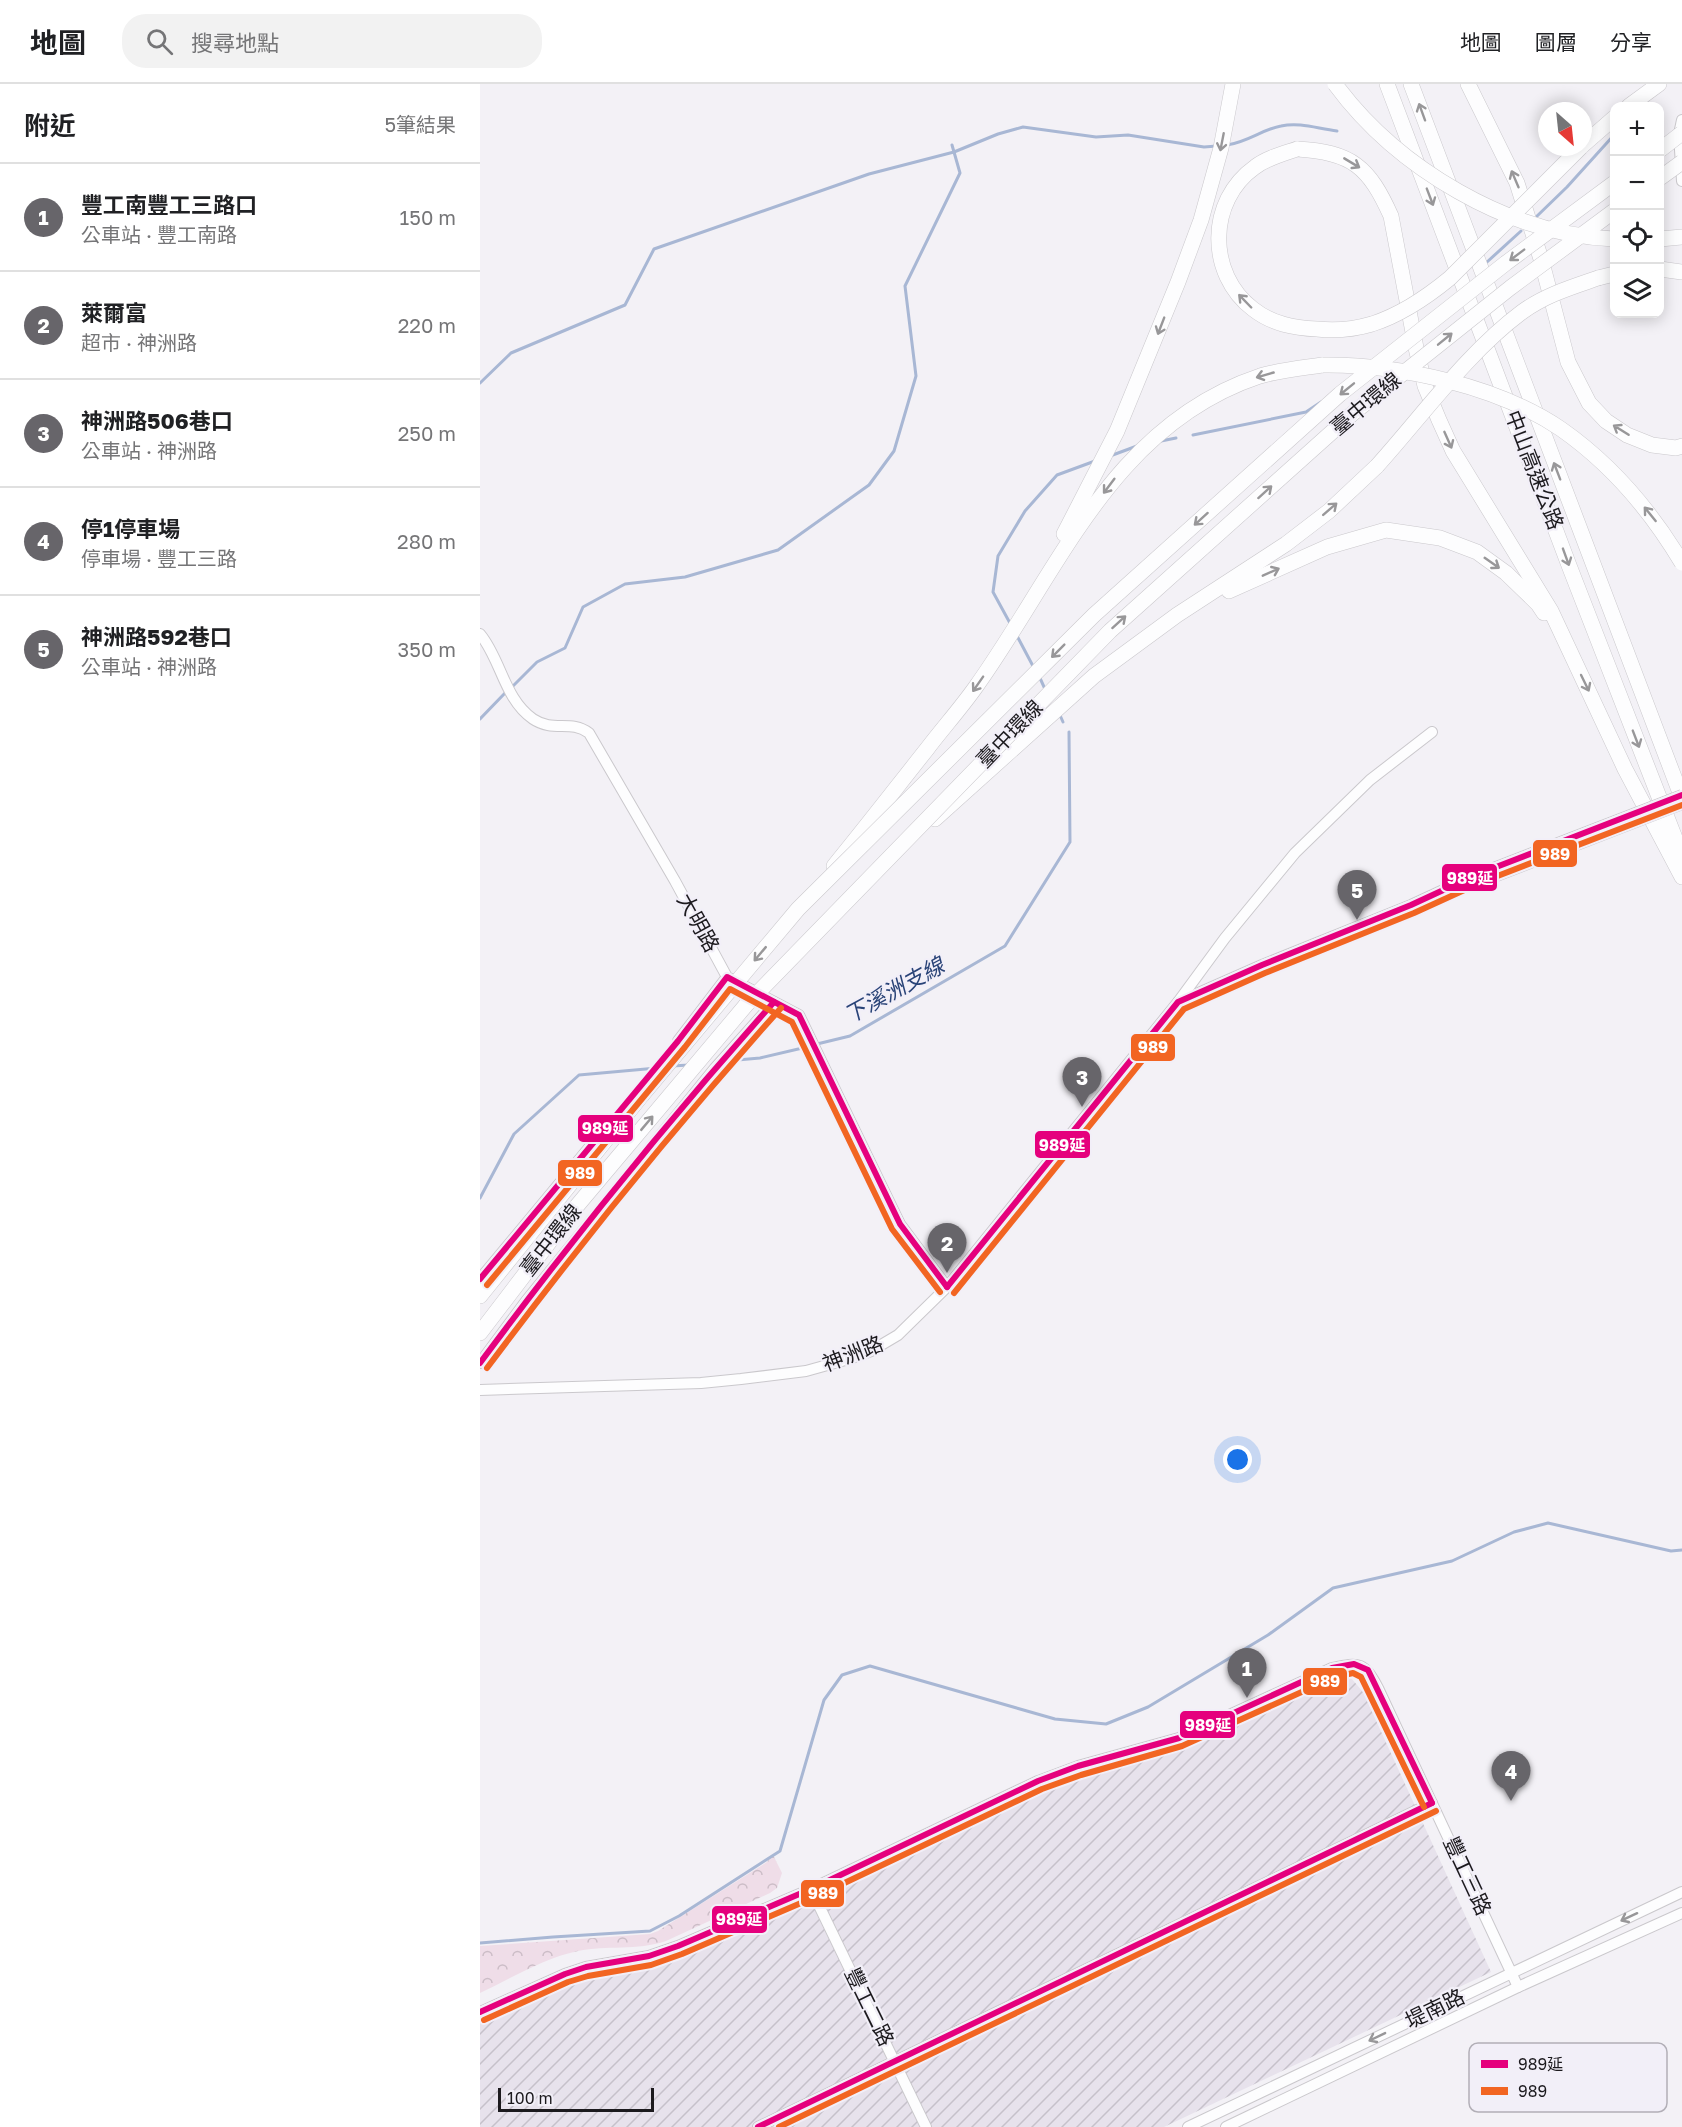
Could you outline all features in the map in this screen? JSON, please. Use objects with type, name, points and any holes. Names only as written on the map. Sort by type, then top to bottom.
[{"type":"highway","points":[[1010,635],[1117,431],[1150,355],[1201,220],[1221,148],[1233,84]]},
{"type":"highway","points":[[1335,84],[1355,109],[1384,138],[1431,175],[1464,194],[1507,215],[1539,226],[1571,234],[1610,239]]},
{"type":"highway","name":"中山高速公路","points":[[1387,84],[1570,568],[1682,856]]},
{"type":"highway","name":"中山高速公路","points":[[1411,84],[1682,797]]},
{"type":"highway","points":[[1468,84],[1517,183],[1541,259],[1568,363],[1588,403],[1606,421],[1627,435],[1652,445],[1679,447]]},
{"type":"highway","points":[[1634,102],[1659,84]]},
{"type":"highway","points":[[1592,137],[1610,122]]},
{"type":"highway","points":[[1664,146],[1682,133]]},
{"type":"highway","points":[[1572,156],[1450,278],[1426,297],[1408,306],[1371,324],[1332,330],[1281,324],[1255,311],[1241,299],[1219,257],[1218,236],[1228,199],[1238,183],[1254,167],[1275,156],[1297,149],[1320,150],[1356,164],[1370,176],[1391,216],[1408,306],[1416,348],[1425,386],[1439,420],[1453,451],[1551,611],[1625,769],[1682,878]]},
{"type":"highway","points":[[1664,175],[1682,162]]},
{"type":"highway","name":"臺中環線","points":[[480,1296],[642,1095],[798,909],[1094,615],[1332,402],[1506,263],[1610,186]]},
{"type":"highway","name":"臺中環線","points":[[480,1333],[576,1207],[731,1022],[1127,615],[1352,414],[1510,288],[1610,214]]},
{"type":"highway","points":[[1664,239],[1682,237]]},
{"type":"highway","points":[[1664,270],[1682,272]]},
{"type":"highway","points":[[829,919],[934,820],[1094,676],[1177,615],[1286,544],[1329,511],[1377,466],[1479,348],[1524,311],[1554,293],[1610,275]]},
{"type":"highway","points":[[798,909],[975,688],[1086,516],[1112,482],[1139,452],[1172,422],[1194,406],[1251,380],[1287,370],[1323,364],[1360,365],[1399,370],[1458,384],[1519,406],[1559,428],[1589,450],[1654,519],[1682,563]]},
{"type":"highway","points":[[1094,676],[1226,592],[1327,547],[1386,530],[1440,537],[1477,552],[1506,573],[1538,604],[1569,650]]},
{"type":"street","points":[[1682,120],[1679,134],[1682,181]]},
{"type":"street","name":"大明路","points":[[480,634],[510,694],[528,715],[549,727],[580,726],[589,733],[675,881],[727,977],[799,1015],[900,1224],[947,1287]]},
{"type":"street","points":[[1178,1002],[1224,938],[1295,853],[1370,780],[1432,732]]},
{"type":"street","name":"神洲路","points":[[480,1390],[701,1383],[806,1371],[871,1351],[898,1335],[947,1287],[1178,1002],[1262,965],[1682,797]]},
{"type":"street","name":"神洲路","points":[[1479,878],[1682,804]]},
{"type":"street","points":[[480,1279],[678,1041],[727,977]]},
{"type":"street","points":[[480,1363],[526,1301],[715,1068],[774,1002]]},
{"type":"street","name":"豐工三路","points":[[811,1889],[1038,1781],[1078,1766],[1179,1738],[1332,1668],[1354,1664],[1368,1670],[1518,1987]]},
{"type":"street","points":[[758,2127],[1432,1803]]},
{"type":"street","points":[[480,2012],[575,1970],[650,1956],[669,1949],[811,1889]]},
{"type":"street","name":"豐工二路","points":[[811,1889],[926,2127]]},
{"type":"street","name":"堤南路","points":[[1188,2127],[1682,1892]]},
{"type":"street","name":"堤南路","points":[[1226,2127],[1518,1987],[1682,1912]]},
{"type":"shaded area","points":[[1341,1675],[1352,1679],[1363,1692],[1491,1972],[1164,2127],[480,2127],[480,2021],[538,1993],[587,1975],[622,1974],[682,1957],[1044,1784],[1183,1743],[1329,1676]]},
{"type":"green space","points":[[773,1855],[782,1873],[777,1888],[770,1893],[666,1941],[644,1946],[589,1949],[565,1954],[540,1963],[480,1993],[480,1946],[650,1934],[767,1862]]},
{"type":"waterway","points":[[1227,145],[1288,125],[1337,131]]},
{"type":"waterway","points":[[480,383],[511,353],[625,305],[654,249],[869,174],[954,152],[998,134],[1023,127],[1096,137],[1128,135],[1204,147],[1217,146]]},
{"type":"waterway","name":"下溪洲支線","points":[[1535,218],[1610,139]]},
{"type":"waterway","points":[[511,688],[537,662],[565,648],[583,607],[625,584],[685,577],[778,550],[869,485],[894,451],[916,376],[905,286],[960,173],[952,145]]},
{"type":"waterway","name":"下溪洲支線","points":[[1487,262],[1521,231]]},
{"type":"waterway","name":"下溪洲支線","points":[[1193,435],[1306,412],[1321,402]]},
{"type":"waterway","name":"下溪洲支線","points":[[1161,441],[1176,438]]},
{"type":"waterway","name":"下溪洲支線","points":[[1110,456],[1137,446]]},
{"type":"waterway","name":"下溪洲支線","points":[[1011,625],[993,592],[998,556],[1025,511],[1057,475],[1095,461]]},
{"type":"waterway","name":"下溪洲支線","points":[[1016,634],[1034,668]]},
{"type":"waterway","name":"下溪洲支線","points":[[1039,676],[1045,689]]},
{"type":"waterway","points":[[480,719],[506,692]]},
{"type":"waterway","name":"下溪洲支線","points":[[1059,713],[1063,722]]},
{"type":"waterway","name":"下溪洲支線","points":[[817,1044],[850,1036],[1005,946],[1070,842],[1069,732]]},
{"type":"waterway","name":"下溪洲支線","points":[[726,1061],[760,1058],[811,1046]]},
{"type":"waterway","name":"下溪洲支線","points":[[672,1066],[689,1065]]},
{"type":"waterway","name":"下溪洲支線","points":[[480,1198],[514,1134],[579,1075],[657,1068]]},
{"type":"waterway","points":[[480,1943],[650,1931],[679,1916],[780,1851],[824,1700],[842,1675],[870,1666],[1055,1719],[1106,1724],[1148,1707],[1268,1635],[1333,1588],[1452,1561],[1514,1532],[1548,1523],[1671,1551],[1682,1550]]},
{"type":"transit line","name":"989延","points":[[947,1287],[1178,1002],[1262,965],[1411,905],[1478,874],[1682,795]]},
{"type":"transit line","name":"989","points":[[954,1293],[1184,1009],[1265,973],[1414,913],[1482,882],[1682,805]]},
{"type":"transit line","name":"989延","points":[[480,1279],[678,1041],[727,977],[799,1015],[900,1224],[947,1287]]},
{"type":"transit line","name":"989","points":[[487,1285],[685,1047],[730,989],[792,1022],[892,1229],[940,1292]]},
{"type":"transit line","name":"989延","points":[[480,1363],[623,1179],[774,1002]]},
{"type":"transit line","name":"989","points":[[487,1368],[630,1185],[781,1008]]},
{"type":"transit line","name":"989延","points":[[480,2012],[565,1974],[586,1967],[649,1956],[678,1946],[811,1889],[1038,1781],[1078,1766],[1179,1738],[1332,1668],[1354,1664],[1368,1670],[1432,1803]]},
{"type":"transit line","name":"989","points":[[484,2020],[568,1982],[588,1976],[651,1965],[682,1954],[815,1897],[1042,1789],[1081,1775],[1182,1746],[1335,1677],[1353,1673],[1361,1677],[1424,1807]]},
{"type":"transit line","name":"989延","points":[[758,2127],[1432,1803]]},
{"type":"transit line","name":"989","points":[[779,2127],[1436,1811]]},
{"type":"place","name":"神洲路592巷口","points":[[1357,920]]},
{"type":"place","name":"神洲路506巷口","points":[[1082,1107]]},
{"type":"place","name":"萊爾富","points":[[947,1273]]},
{"type":"place","name":"豐工南豐工三路口","points":[[1247,1698]]},
{"type":"place","name":"停1停車場","points":[[1511,1801]]}]
